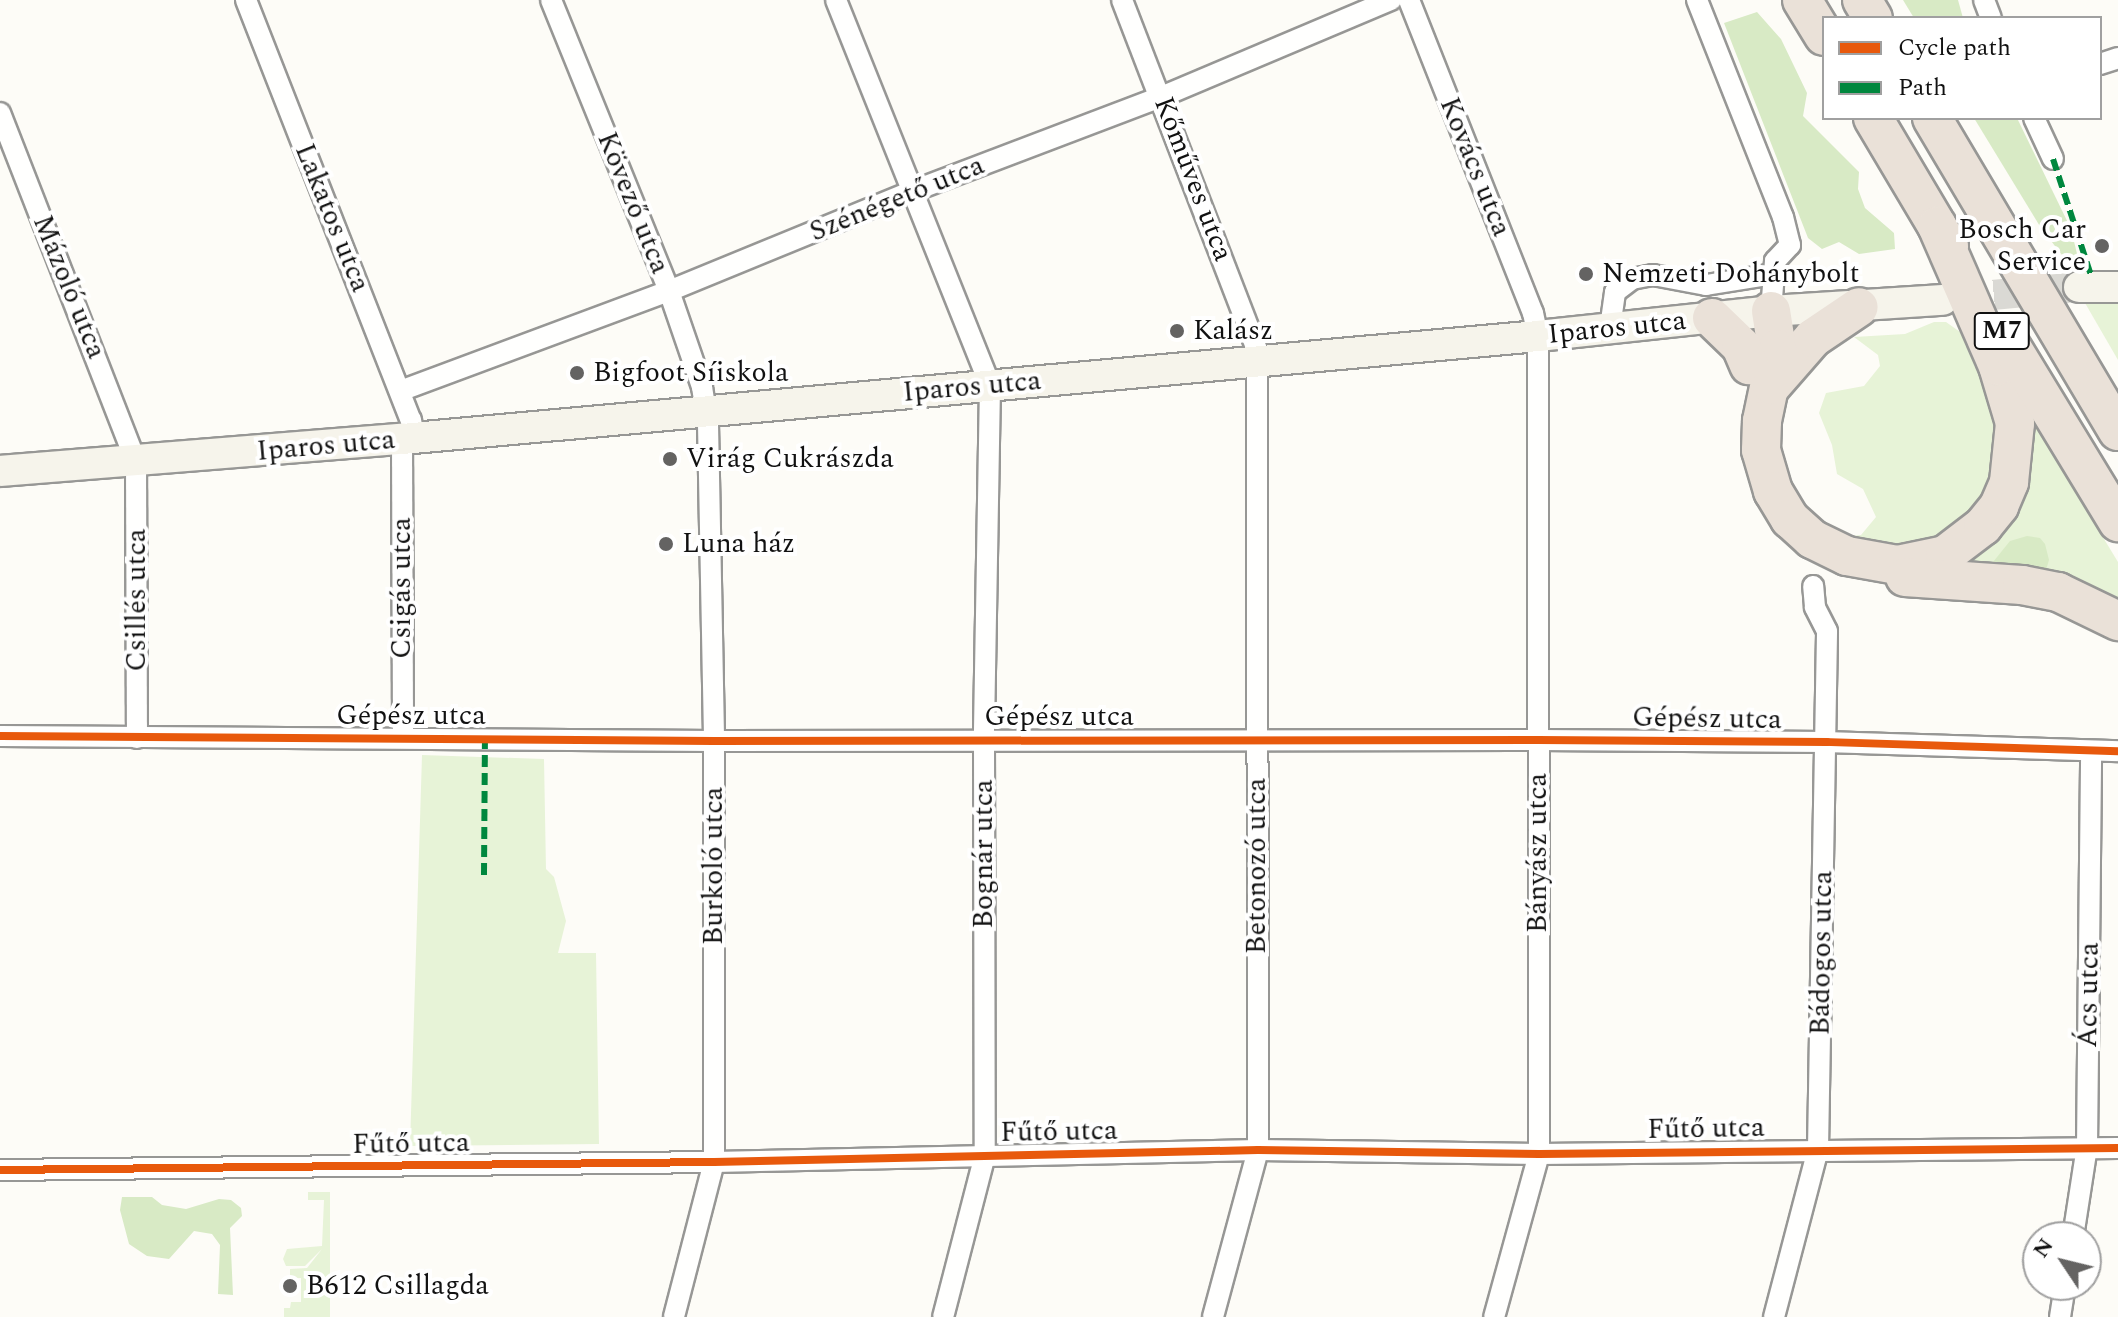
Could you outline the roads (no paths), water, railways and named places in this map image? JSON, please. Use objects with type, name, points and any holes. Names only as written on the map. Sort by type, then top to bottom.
[{"type":"highway","points":[[1802,0],[1822,33]]},
{"type":"highway","name":"M7","points":[[1874,120],[2118,522]]},
{"type":"highway","name":"M7","points":[[1933,120],[2118,431]]},
{"type":"highway","points":[[1712,318],[1741,346],[1760,376],[1761,439],[1767,477],[1790,519],[1824,547],[1873,563],[1921,563],[1945,555],[1983,526],[1999,506],[2009,482],[2015,423],[1998,366],[1937,226]]},
{"type":"highway","points":[[2024,275],[2118,382]]},
{"type":"highway","points":[[1760,376],[1859,307]]},
{"type":"highway","points":[[1771,311],[1777,349],[1760,376],[1745,451],[1750,479],[1774,521],[1814,556],[1844,569],[1877,575],[2022,585],[2092,606],[2118,621]]},
{"type":"street","name":"Lakatos utca","points":[[246,0],[400,391],[408,438]]},
{"type":"street","name":"Kövező utca","points":[[551,0],[669,291],[702,387],[706,410]]},
{"type":"street","points":[[836,0],[990,386]]},
{"type":"street","name":"Kőműves utca","points":[[1122,0],[1254,341],[1257,361]]},
{"type":"street","name":"Szénégető utca","points":[[400,391],[669,291],[913,191],[1161,97],[1391,0]]},
{"type":"street","name":"Kovács utca","points":[[1409,0],[1533,313],[1538,336]]},
{"type":"street","points":[[1697,0],[1783,217],[1790,245],[1775,261],[1771,311]]},
{"type":"street","name":"Mázoló utca","points":[[0,113],[136,462]]},
{"type":"street","points":[[2035,120],[2053,159]]},
{"type":"street","points":[[1610,328],[1615,292],[1632,279],[1653,275],[1706,285],[1773,274]]},
{"type":"street","points":[[2079,287],[2118,287]]},
{"type":"street","name":"Iparos utca","points":[[0,471],[136,462],[990,386],[1538,336],[1771,311],[1943,300]]},
{"type":"street","name":"Bányász utca","points":[[1494,1317],[1539,1154],[1538,336]]},
{"type":"street","name":"Betonozó utca","points":[[1213,1317],[1258,1150],[1257,361]]},
{"type":"street","name":"Bognár utca","points":[[943,1317],[985,1155],[984,739],[990,386]]},
{"type":"street","name":"Burkoló utca","points":[[674,1317],[714,1162],[714,741],[706,410]]},
{"type":"street","name":"Csigás utca","points":[[403,737],[408,438]]},
{"type":"street","name":"Csillés utca","points":[[136,462],[137,738]]},
{"type":"street","name":"Bádogos utca","points":[[1774,1317],[1818,1149],[1827,631],[1815,607],[1813,586]]},
{"type":"street","name":"Gépész utca","points":[[0,736],[714,741],[1257,738],[1827,742],[2118,751]]},
{"type":"street","name":"Ács utca","points":[[2075,1221],[2087,1147],[2091,752]]},
{"type":"street","name":"Fűtő utca","points":[[0,1170],[714,1162],[1258,1150],[1539,1154],[2118,1148]]},
{"type":"tunnel","points":[[1949,299],[2079,287]]},
{"type":"place","name":"Bosch Car Service","points":[[2102,246]]},
{"type":"place","name":"Nemzeti Dohánybolt","points":[[1586,274]]},
{"type":"place","name":"Kalász","points":[[1177,331]]},
{"type":"place","name":"Bigfoot Síiskola","points":[[577,373]]},
{"type":"place","name":"Virág Cukrászda","points":[[670,459]]},
{"type":"place","name":"Luna ház","points":[[666,544]]},
{"type":"place","name":"B612 Csillagda","points":[[290,1286]]}]
